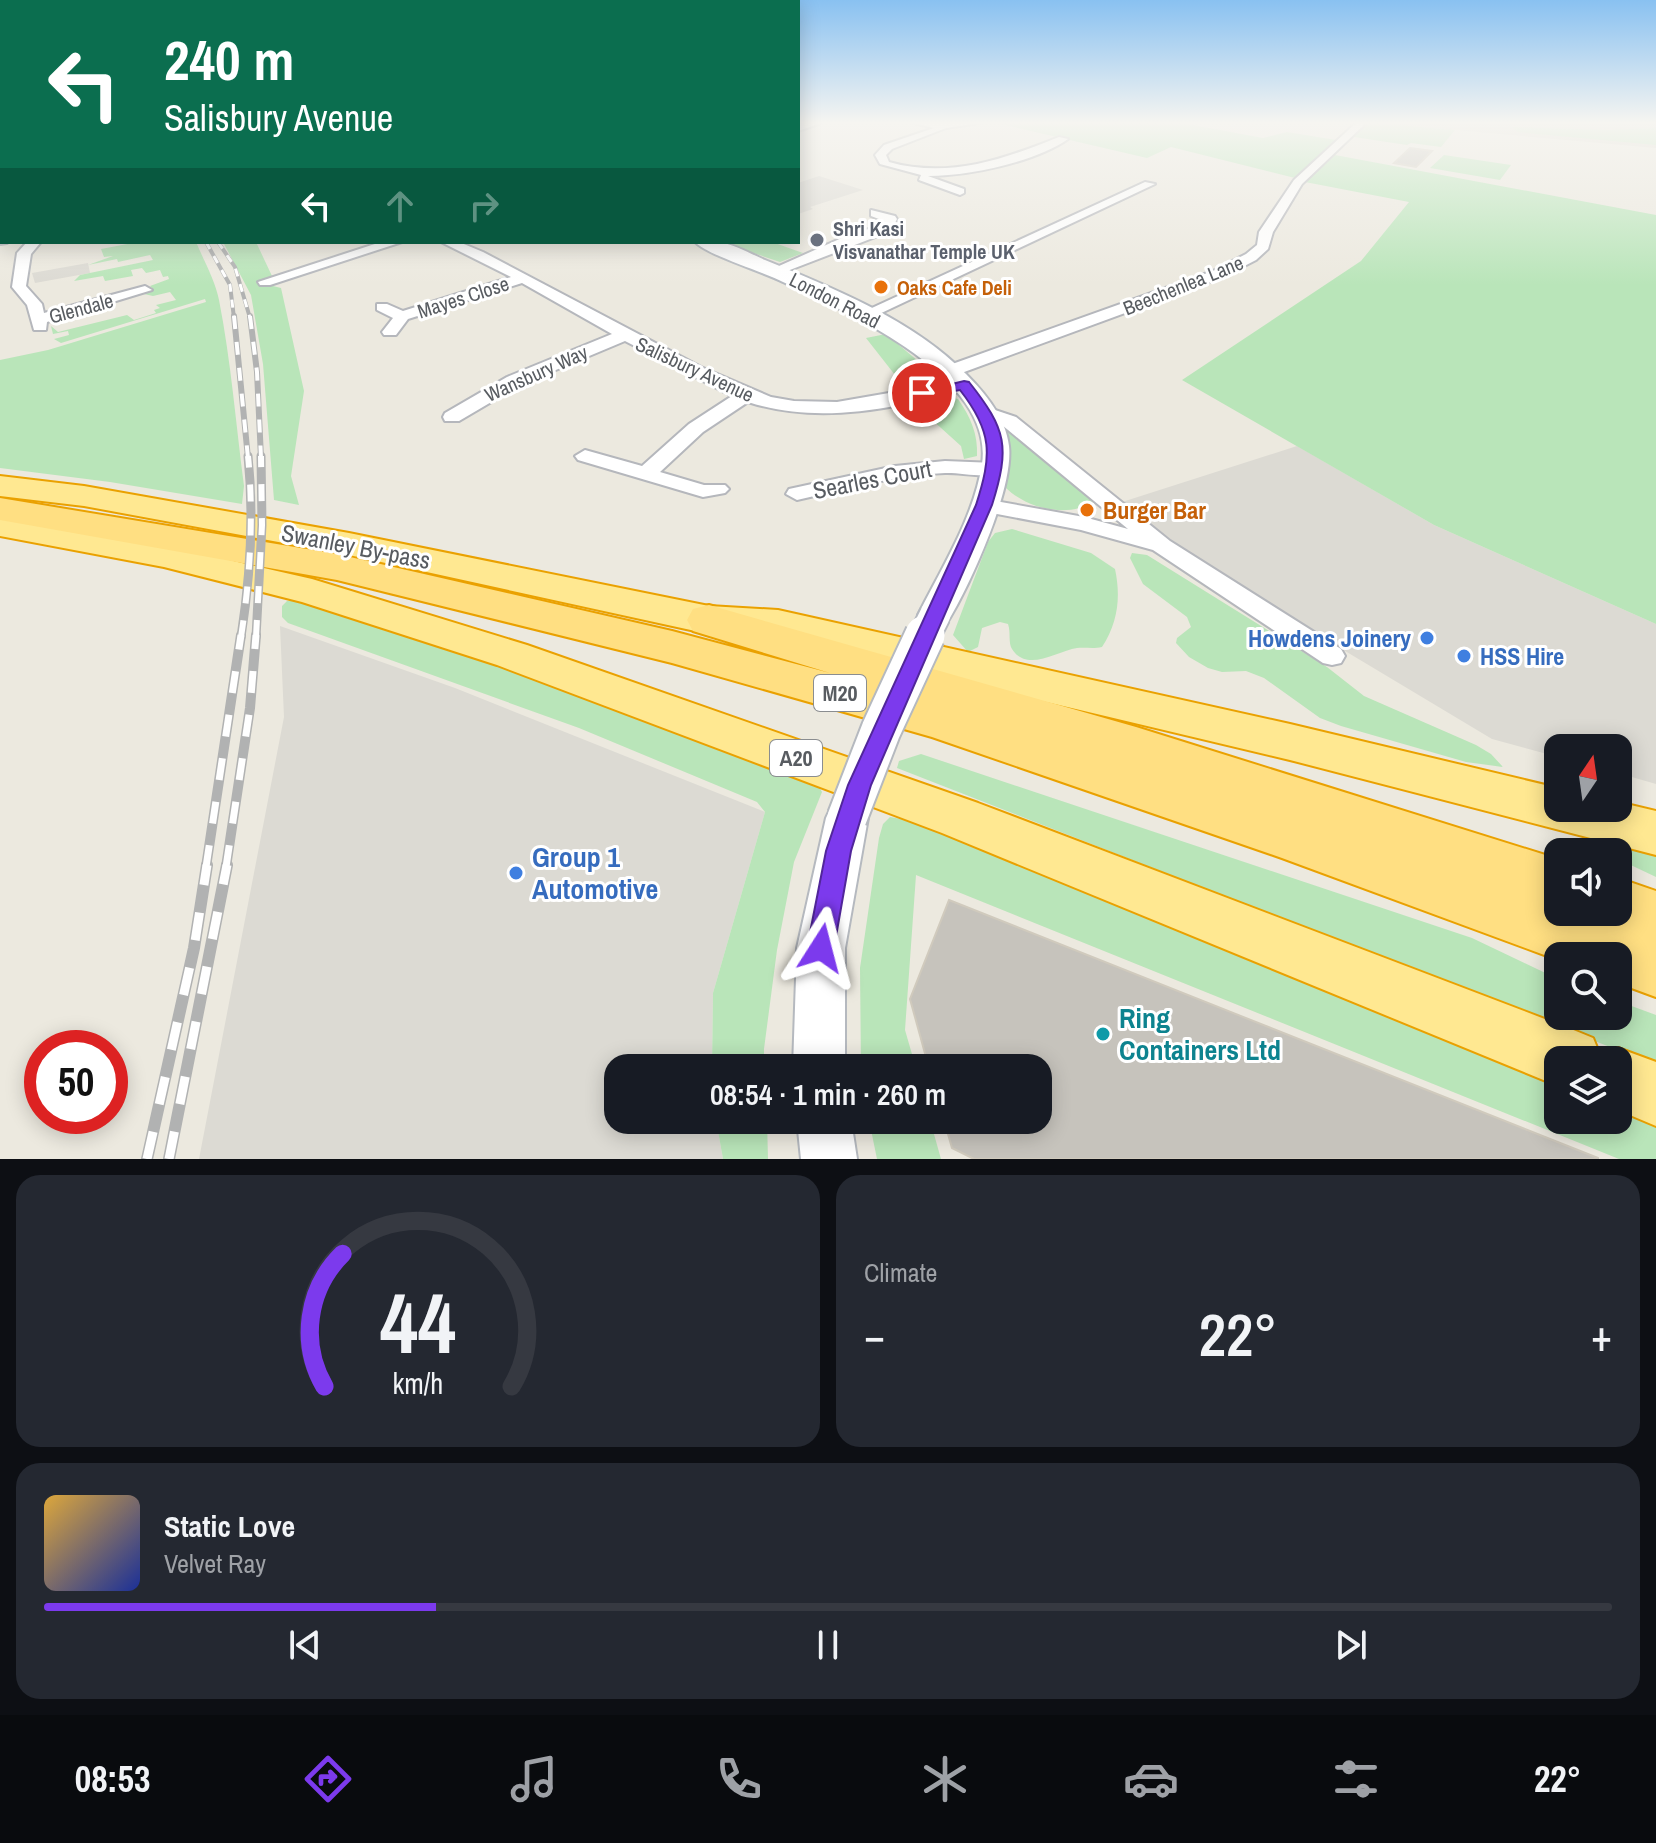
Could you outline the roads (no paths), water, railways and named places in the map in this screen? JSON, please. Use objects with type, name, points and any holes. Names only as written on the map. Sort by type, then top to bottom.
[{"type":"highway","name":"Swanley By-pass","points":[[0,486],[84,496],[349,544],[709,620],[768,622],[792,627],[1290,742],[1656,833]]},
{"type":"highway","name":"M20","points":[[0,509],[337,567],[672,647],[941,721],[1293,838],[1656,966]]},
{"type":"highway","name":"A20","points":[[0,525],[164,556],[312,592],[512,655],[960,818],[1544,1049]]},
{"type":"highway","name":"M20","points":[[709,620],[1196,766],[1544,881]]},
{"type":"highway","points":[[1632,911],[1656,919]]},
{"type":"highway","points":[[1632,1085],[1656,1094]]},
{"type":"main road","name":"London Road","points":[[709,244],[777,270],[869,313],[957,378],[986,413],[996,443],[995,469],[984,505],[881,730],[847,818],[821,948],[819,1054]]},
{"type":"main road","points":[[826,1134],[829,1159]]},
{"type":"street","points":[[924,177],[960,191]]},
{"type":"street","name":"Beechenlea Lane","points":[[957,378],[998,357],[1218,274],[1251,257],[1263,246],[1266,232],[1302,177]]},
{"type":"street","points":[[869,313],[1149,184]]},
{"type":"street","points":[[777,270],[886,228],[891,219],[875,213]]},
{"type":"street","name":"Glendale","points":[[32,244],[22,257],[19,287],[34,304],[39,323],[121,294],[145,290]]},
{"type":"street","points":[[265,282],[388,244]]},
{"type":"street","name":"Salisbury Avenue","points":[[452,244],[523,278],[624,335],[744,396],[795,407],[834,408],[957,378]]},
{"type":"street","name":"Mayes Close","points":[[390,332],[402,316],[523,278]]},
{"type":"street","name":"Glendale","points":[[0,290],[19,287]]},
{"type":"street","name":"Mayes Close","points":[[382,307],[402,316]]},
{"type":"street","name":"Wansbury Way","points":[[452,417],[486,394],[518,378],[624,335]]},
{"type":"street","points":[[645,475],[696,428],[744,396]]},
{"type":"street","name":"London Road","points":[[986,413],[1009,421],[1162,546],[1332,656]]},
{"type":"street","points":[[585,456],[703,491],[718,489]]},
{"type":"street","name":"Searles Court","points":[[797,494],[921,467],[950,464],[995,469]]},
{"type":"street","name":"London Road","points":[[984,505],[1084,524],[1162,546]]},
{"type":"railway","points":[[207,244],[230,285],[234,318]]},
{"type":"railway","points":[[219,244],[235,267],[250,318]]},
{"type":"railway","points":[[234,316],[248,458]]},
{"type":"railway","points":[[250,316],[257,372],[261,458]]},
{"type":"railway","points":[[241,637],[250,547],[248,456]]},
{"type":"railway","points":[[256,637],[262,525],[261,456]]},
{"type":"railway","points":[[206,867],[241,635]]},
{"type":"railway","points":[[226,867],[250,708],[256,635]]},
{"type":"railway","points":[[147,1159],[194,948],[207,865]]},
{"type":"railway","points":[[169,1159],[227,865]]},
{"type":"place","name":"Shri Kasi Visvanathar Temple UK","points":[[817,240]]},
{"type":"place","name":"Oaks Cafe Deli","points":[[881,287]]},
{"type":"place","name":"Burger Bar","points":[[1087,510]]},
{"type":"place","name":"Howdens Joinery","points":[[1427,638]]},
{"type":"place","name":"HSS Hire","points":[[1464,656]]},
{"type":"place","name":"Group 1 Automotive","points":[[516,873]]},
{"type":"place","name":"Ring Containers Ltd","points":[[1103,1034]]}]
